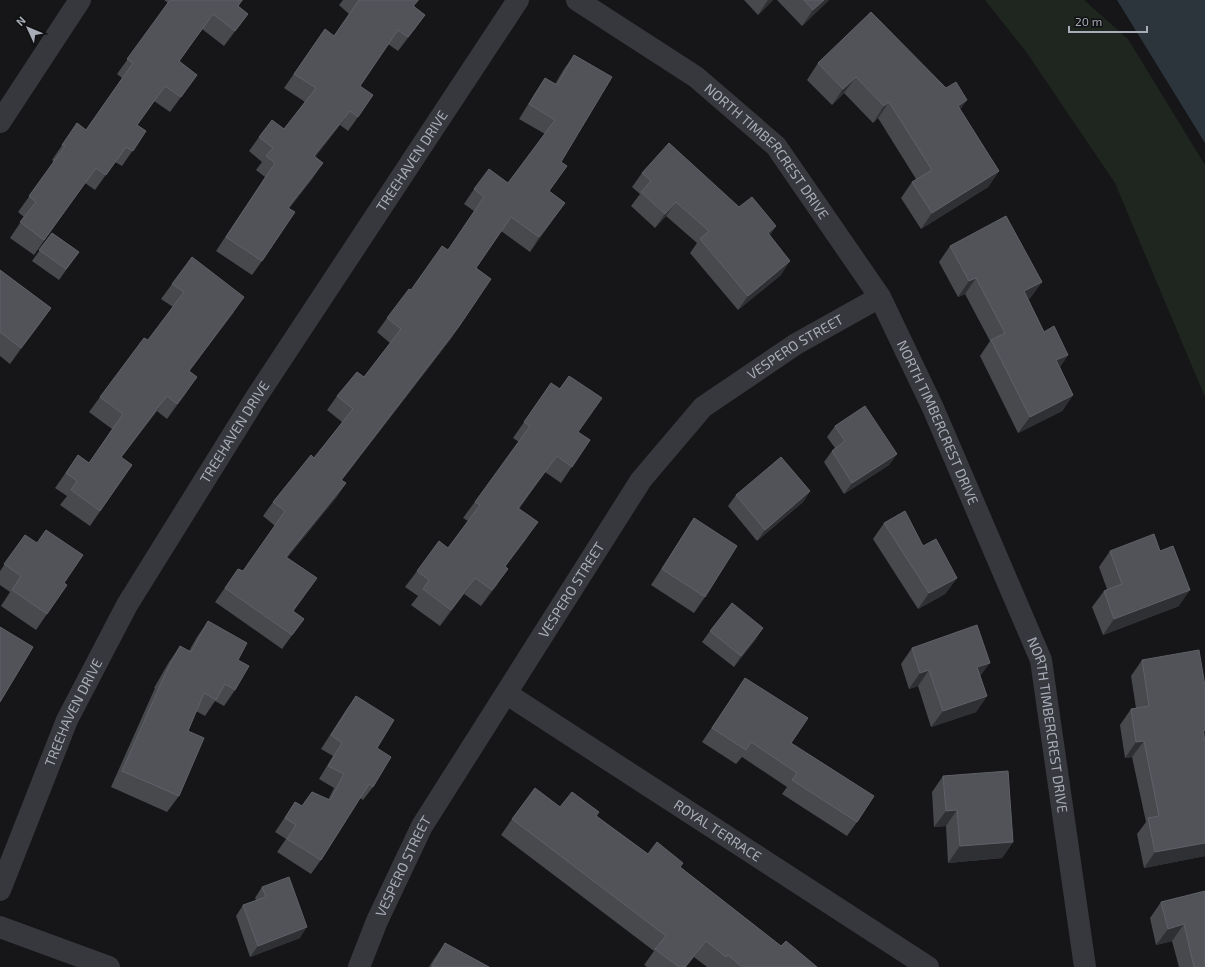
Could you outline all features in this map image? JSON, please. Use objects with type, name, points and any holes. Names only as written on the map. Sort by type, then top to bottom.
[{"type":"street","points":[[0,122],[80,0]]},
{"type":"street","name":"TREEHAVEN DRIVE","points":[[0,890],[67,720],[127,606],[255,399],[518,0]]},
{"type":"street","name":"NORTH TIMBERCREST DRIVE","points":[[577,0],[696,77],[776,146],[880,297],[933,408],[1041,660],[1085,967]]},
{"type":"street","name":"VESPERO STREET","points":[[359,967],[377,921],[422,826],[468,752],[507,694],[641,480],[703,407],[796,344],[880,297]]},
{"type":"street","name":"ROYAL TERRACE","points":[[507,694],[928,967]]},
{"type":"street","points":[[0,926],[109,967]]},
{"type":"shaded area","points":[[985,0],[1084,0],[1128,39],[1205,165],[1205,397],[1115,183],[1027,53]]},
{"type":"shaded area","points":[[1117,0],[1205,0],[1205,143]]},
{"type":"building","points":[[170,0],[242,0],[238,6],[248,14],[235,31],[213,14],[179,61],[197,75],[181,97],[165,86],[137,125],[146,131],[133,151],[126,147],[106,175],[96,168],[44,240],[20,222],[36,202],[29,196],[65,146],[62,145],[77,123],[86,130],[133,63],[127,59]]},
{"type":"building","points":[[359,0],[418,0],[413,6],[425,15],[408,37],[398,30],[360,86],[373,95],[358,117],[350,111],[314,156],[323,163],[288,208],[295,212],[262,261],[226,237],[275,163],[266,156],[273,148],[259,137],[272,120],[284,129],[316,88],[294,74],[325,29],[334,36]]},
{"type":"building","points":[[804,0],[824,0],[813,10]]},
{"type":"building","points":[[871,12],[946,88],[956,82],[967,100],[958,106],[999,171],[932,213],[912,182],[932,170],[889,102],[884,106],[856,77],[843,89],[818,63]]},
{"type":"building","points":[[574,55],[612,77],[561,162],[567,166],[549,191],[565,203],[539,237],[511,217],[476,268],[491,279],[460,325],[341,480],[346,483],[286,557],[317,578],[293,611],[304,619],[292,635],[225,588],[238,569],[243,571],[285,511],[273,502],[311,455],[314,458],[353,409],[337,396],[357,372],[364,377],[401,329],[387,318],[409,289],[411,290],[442,246],[448,250],[484,197],[474,189],[489,169],[508,183],[555,120],[529,104],[545,78],[557,85]]},
{"type":"building","points":[[669,143],[739,207],[752,197],[776,226],[768,233],[790,261],[748,296],[700,239],[709,231],[676,202],[665,214],[641,192],[651,181],[642,173]]},
{"type":"building","points":[[1006,216],[1042,282],[1024,291],[1044,332],[1054,326],[1068,355],[1056,360],[1073,395],[1030,417],[991,340],[1005,333],[976,278],[969,281],[950,246]]},
{"type":"building","points":[[52,233],[79,252],[66,269],[39,250]]},
{"type":"building","points":[[192,257],[244,297],[189,371],[197,377],[177,404],[167,396],[121,457],[132,465],[100,511],[71,490],[77,481],[66,473],[78,455],[89,463],[123,414],[100,397],[144,338],[148,340],[184,292],[172,284]]},
{"type":"building","points":[[0,270],[51,308],[21,348],[0,332]]},
{"type":"building","points":[[569,376],[602,398],[578,432],[590,440],[572,467],[557,456],[518,508],[538,522],[505,566],[508,569],[492,590],[475,578],[451,610],[423,589],[429,580],[417,571],[439,541],[448,548],[480,505],[475,502],[530,426],[524,422],[551,383],[560,389]]},
{"type":"building","points":[[865,406],[897,454],[852,483],[832,451],[845,441],[835,426]]},
{"type":"building","points":[[781,457],[810,491],[765,530],[736,495]]},
{"type":"building","points":[[905,511],[923,546],[936,539],[957,578],[929,593],[884,523]]},
{"type":"building","points":[[694,518],[737,546],[705,597],[662,569]]},
{"type":"building","points":[[46,530],[83,555],[64,583],[67,585],[47,614],[12,590],[21,576],[4,564],[25,535],[37,543]]},
{"type":"building","points":[[1154,534],[1160,551],[1173,546],[1190,590],[1114,619],[1104,591],[1122,584],[1110,551]]},
{"type":"building","points":[[732,603],[763,628],[741,656],[710,631]]},
{"type":"building","points":[[208,621],[247,643],[238,660],[249,666],[235,690],[225,684],[216,700],[204,693],[188,731],[204,738],[179,796],[122,771],[166,672],[180,646],[191,652]]},
{"type":"building","points":[[977,625],[990,663],[977,667],[987,696],[943,711],[929,670],[920,673],[912,648]]},
{"type":"building","points":[[0,627],[33,647],[0,702]]},
{"type":"building","points":[[1199,650],[1205,686],[1205,730],[1203,731],[1205,742],[1205,843],[1155,852],[1148,818],[1159,816],[1144,741],[1136,742],[1131,709],[1149,706],[1142,660]]},
{"type":"building","points":[[745,678],[808,718],[791,743],[874,796],[857,822],[792,780],[797,773],[751,742],[746,750],[712,728]]},
{"type":"building","points":[[356,696],[394,720],[377,748],[391,757],[373,787],[369,784],[321,860],[287,839],[296,825],[285,818],[295,802],[302,806],[312,792],[330,800],[344,774],[328,766],[342,743],[331,735]]},
{"type":"building","points":[[1008,771],[1013,842],[960,846],[957,810],[946,811],[943,776]]},
{"type":"building","points":[[535,788],[560,807],[572,792],[599,812],[596,816],[648,854],[657,842],[683,863],[680,867],[781,946],[786,941],[817,967],[742,967],[728,955],[726,957],[706,941],[685,967],[679,967],[655,949],[666,936],[512,819]]},
{"type":"building","points":[[289,877],[307,927],[258,946],[243,905],[266,897],[262,887]]},
{"type":"building","points":[[1205,891],[1205,967],[1194,967],[1184,924],[1168,929],[1161,902]]},
{"type":"building","points":[[445,943],[489,967],[432,967]]}]
